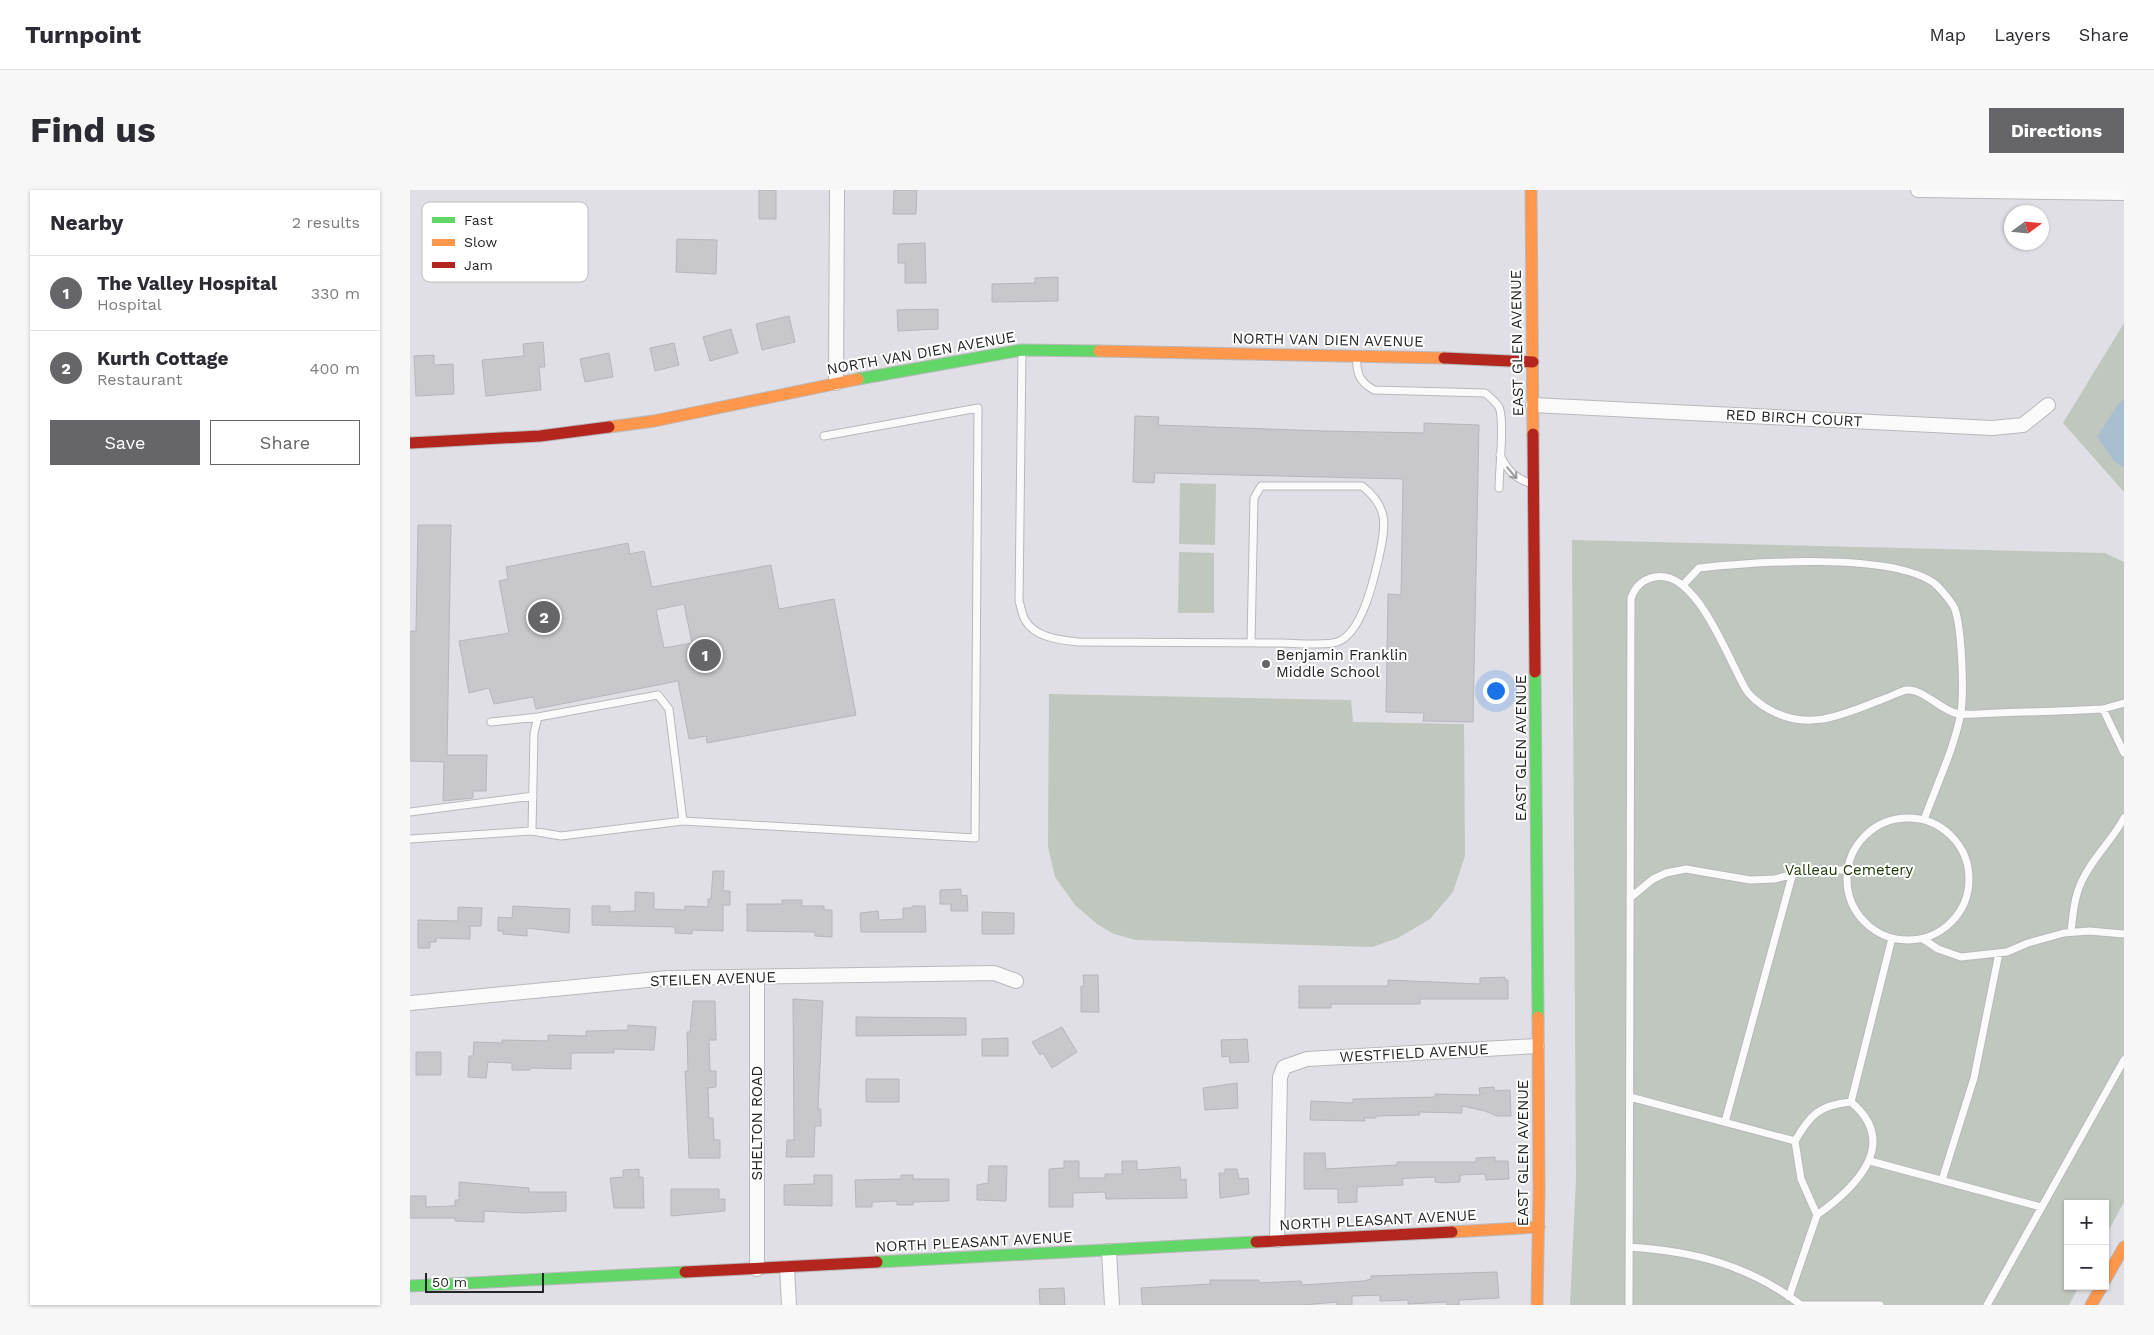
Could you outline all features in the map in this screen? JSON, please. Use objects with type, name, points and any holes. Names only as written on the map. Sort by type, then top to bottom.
[{"type":"street","points":[[836,384],[837,190]]},
{"type":"street","name":"EAST GLEN AVENUE","points":[[1530,190],[1538,1046],[1539,1227],[1537,1305]]},
{"type":"street","points":[[1918,190],[2124,193]]},
{"type":"street","name":"NORTH VAN DIEN AVENUE","points":[[410,443],[540,436],[645,422],[1022,350],[1356,355],[1532,362]]},
{"type":"street","name":"RED BIRCH COURT","points":[[1533,405],[1992,428],[2023,425],[2048,405]]},
{"type":"street","name":"STEILEN AVENUE","points":[[410,1004],[668,978],[994,973],[1016,981]]},
{"type":"street","name":"SHELTON ROAD","points":[[757,977],[757,1269]]},
{"type":"street","name":"WESTFIELD AVENUE","points":[[1277,1240],[1280,1077],[1281,1071],[1290,1063],[1307,1059],[1538,1046]]},
{"type":"street","name":"NORTH PLEASANT AVENUE","points":[[410,1286],[787,1268],[1539,1227]]},
{"type":"street","points":[[2109,1273],[2124,1247]]},
{"type":"street","points":[[1109,1250],[1112,1305]]},
{"type":"street","points":[[787,1268],[789,1305]]},
{"type":"street","points":[[2091,1305],[2100,1290]]},
{"type":"lane","points":[[1022,350],[1017,583],[1019,601],[1025,621],[1036,631],[1053,639],[1079,642],[1252,643],[1337,642],[1349,633],[1362,614],[1369,596],[1379,556],[1383,518],[1380,504],[1374,495],[1362,486],[1261,486],[1254,498],[1252,643]]},
{"type":"lane","points":[[1356,355],[1357,374],[1363,384],[1374,390],[1485,393],[1500,409],[1499,488]]},
{"type":"lane","points":[[410,840],[532,831],[561,836],[683,821],[975,838],[978,408],[824,436]]},
{"type":"lane","points":[[1499,452],[1510,472],[1518,480],[1534,484]]},
{"type":"lane","points":[[1684,584],[1699,568],[1792,561],[1898,568],[1935,584],[1954,606],[1959,627],[1962,694],[1961,713],[1924,820]]},
{"type":"lane","points":[[1629,1305],[1631,598],[1637,587],[1649,578],[1667,576],[1684,584],[1709,621],[1746,690],[1769,710],[1805,722],[1823,720],[1852,712],[1908,690],[1921,694],[1955,713],[2102,709],[2124,703]]},
{"type":"lane","points":[[491,722],[538,717],[658,695],[669,709],[683,821]]},
{"type":"lane","points":[[2102,709],[2124,753]]},
{"type":"lane","points":[[532,831],[534,733],[538,717]]},
{"type":"lane","points":[[410,812],[533,796]]},
{"type":"lane","points":[[1910,818],[1924,820],[1936,825],[1951,836],[1963,852],[1968,872],[1967,895],[1955,918],[1937,933],[1923,939],[1905,941],[1892,938],[1871,928],[1854,909],[1847,887],[1847,870],[1852,853],[1864,836],[1888,821],[1910,818]]},
{"type":"lane","points":[[2071,932],[2074,904],[2081,883],[2101,851],[2114,837],[2124,818]]},
{"type":"lane","points":[[1630,898],[1653,879],[1666,873],[1686,869],[1750,880],[1792,876],[1810,870],[1847,870]]},
{"type":"lane","points":[[1725,1122],[1792,876]]},
{"type":"lane","points":[[1923,939],[1938,949],[1961,957],[2007,952],[2028,942],[2071,932],[2117,932],[2124,934]]},
{"type":"lane","points":[[1851,1102],[1892,938]]},
{"type":"lane","points":[[1942,1180],[1974,1078],[1999,953]]},
{"type":"lane","points":[[1987,1305],[2124,1060]]},
{"type":"lane","points":[[1630,1097],[1794,1141]]},
{"type":"lane","points":[[1789,1297],[1817,1215],[1857,1182],[1870,1162],[1872,1143],[1870,1128],[1864,1113],[1851,1102],[1834,1104],[1815,1112],[1794,1141],[1802,1179],[1817,1215]]},
{"type":"lane","points":[[1870,1162],[2042,1207]]},
{"type":"lane","points":[[1629,1246],[1700,1255],[1759,1278],[1800,1305],[1880,1305]]},
{"type":"green space","points":[[2124,323],[2124,492],[2063,423]]},
{"type":"green space","points":[[1180,483],[1216,484],[1215,545],[1179,544]]},
{"type":"green space","name":"Valleau Cemetery","points":[[1572,540],[2105,553],[2124,562],[2124,1202],[2109,1230],[2109,1200],[2064,1200],[2064,1290],[2077,1290],[2069,1305],[1570,1305],[1576,1179]]},
{"type":"green space","points":[[1179,552],[1214,553],[1214,613],[1178,613]]},
{"type":"green space","points":[[1049,694],[1351,700],[1353,722],[1464,724],[1465,856],[1453,892],[1430,919],[1398,938],[1372,947],[1136,940],[1114,934],[1097,924],[1075,905],[1055,877],[1048,847]]},
{"type":"water","points":[[2124,399],[2124,468],[2114,461],[2097,437],[2118,404]]},
{"type":"building","points":[[759,190],[776,190],[776,219],[759,219]]},
{"type":"building","points":[[894,190],[917,190],[916,214],[893,214]]},
{"type":"building","points":[[677,239],[717,240],[716,274],[676,272]]},
{"type":"building","points":[[925,243],[926,283],[905,283],[905,263],[898,263],[898,244]]},
{"type":"building","points":[[1058,277],[1058,301],[992,302],[992,284],[1035,283],[1035,278]]},
{"type":"building","points":[[938,309],[938,329],[898,331],[897,310]]},
{"type":"building","points":[[789,316],[795,342],[762,350],[756,324]]},
{"type":"building","points":[[731,329],[738,353],[710,361],[703,337]]},
{"type":"building","points":[[543,342],[545,367],[539,367],[541,390],[486,396],[482,360],[524,356],[523,344]]},
{"type":"building","points":[[674,343],[679,365],[655,371],[650,348]]},
{"type":"building","points":[[609,353],[613,377],[585,382],[580,359]]},
{"type":"building","points":[[434,355],[434,365],[453,364],[454,394],[416,396],[414,356]]},
{"type":"building","name":"Benjamin Franklin Middle School","points":[[1135,416],[1159,417],[1158,425],[1324,431],[1424,433],[1424,423],[1479,425],[1473,722],[1423,721],[1424,713],[1386,712],[1388,594],[1401,595],[1403,479],[1155,473],[1154,483],[1133,482]]},
{"type":"building","points":[[418,525],[451,525],[447,755],[487,755],[486,791],[473,791],[473,798],[443,801],[444,762],[410,761],[410,631],[416,631]]},
{"type":"building","points":[[628,543],[630,554],[644,551],[652,587],[771,565],[779,609],[834,599],[856,715],[707,743],[706,736],[689,739],[678,681],[536,709],[533,697],[494,704],[489,688],[469,693],[459,641],[509,633],[499,581],[508,579],[506,567]],"holes":[[[684,604],[692,643],[664,648],[656,610]]]},
{"type":"building","points":[[713,871],[724,871],[723,891],[730,891],[730,905],[723,905],[723,931],[692,930],[692,934],[675,933],[675,927],[592,925],[592,906],[610,906],[610,912],[635,911],[635,892],[654,893],[654,909],[685,910],[685,906],[708,907],[708,899],[711,899]]},
{"type":"building","points":[[961,889],[961,896],[967,895],[968,911],[951,911],[951,904],[940,904],[940,890]]},
{"type":"building","points":[[782,900],[802,900],[802,906],[824,906],[824,910],[832,910],[832,937],[815,936],[815,932],[747,931],[747,904],[782,904]]},
{"type":"building","points":[[513,906],[570,909],[569,933],[527,928],[527,936],[503,934],[503,931],[498,931],[498,917],[512,918]]},
{"type":"building","points":[[912,906],[925,906],[926,932],[861,932],[860,913],[878,911],[879,920],[903,919],[903,908],[912,908]]},
{"type":"building","points":[[458,907],[482,908],[481,926],[470,926],[470,939],[436,938],[436,942],[430,942],[430,948],[418,948],[418,920],[458,921]]},
{"type":"building","points":[[982,912],[1014,913],[1014,934],[982,934]]},
{"type":"building","points":[[1083,975],[1098,975],[1099,1012],[1081,1012],[1081,986],[1084,986]]},
{"type":"building","points":[[1505,977],[1505,980],[1508,980],[1508,999],[1420,999],[1420,1004],[1331,1004],[1331,1008],[1299,1008],[1299,986],[1388,986],[1388,980],[1480,984],[1480,978]]},
{"type":"building","points":[[793,999],[823,1001],[818,1109],[821,1109],[821,1126],[815,1126],[814,1157],[786,1157],[787,1140],[794,1140]]},
{"type":"building","points":[[693,1001],[715,1001],[716,1040],[709,1040],[710,1071],[716,1071],[716,1087],[708,1088],[709,1118],[713,1118],[714,1140],[720,1140],[720,1158],[689,1158],[685,1071],[688,1071],[687,1032],[690,1032]]},
{"type":"building","points":[[856,1017],[966,1018],[966,1035],[856,1036]]},
{"type":"building","points":[[628,1025],[656,1027],[654,1050],[614,1049],[614,1053],[571,1053],[571,1069],[530,1068],[530,1070],[512,1070],[512,1063],[488,1062],[486,1078],[468,1077],[469,1056],[473,1056],[474,1042],[502,1043],[502,1040],[548,1041],[548,1035],[586,1036],[586,1031],[628,1030]]},
{"type":"building","points":[[1062,1027],[1077,1052],[1052,1068],[1043,1053],[1040,1055],[1032,1042]]},
{"type":"building","points":[[1008,1038],[1008,1056],[982,1056],[982,1039]]},
{"type":"building","points":[[1247,1039],[1249,1062],[1230,1063],[1229,1056],[1222,1057],[1221,1040]]},
{"type":"building","points":[[416,1052],[441,1052],[441,1075],[416,1075]]},
{"type":"building","points":[[866,1079],[899,1079],[899,1102],[866,1102]]},
{"type":"building","points":[[1237,1083],[1238,1108],[1205,1110],[1203,1088]]},
{"type":"building","points":[[1494,1087],[1494,1091],[1510,1090],[1511,1116],[1497,1116],[1485,1111],[1462,1106],[1462,1113],[1419,1112],[1420,1115],[1364,1118],[1365,1121],[1310,1120],[1311,1101],[1353,1103],[1353,1099],[1435,1097],[1435,1094],[1480,1095],[1479,1088]]},
{"type":"building","points":[[1304,1153],[1325,1153],[1326,1169],[1397,1165],[1397,1162],[1476,1162],[1476,1158],[1495,1157],[1495,1161],[1508,1161],[1509,1179],[1486,1180],[1485,1174],[1460,1175],[1460,1182],[1435,1182],[1435,1177],[1402,1179],[1403,1185],[1357,1187],[1357,1202],[1338,1203],[1338,1189],[1304,1189]]},
{"type":"building","points":[[1064,1161],[1079,1161],[1079,1178],[1105,1178],[1105,1174],[1122,1174],[1122,1161],[1137,1161],[1137,1170],[1180,1167],[1181,1180],[1186,1179],[1187,1198],[1106,1199],[1105,1192],[1073,1193],[1073,1207],[1049,1207],[1049,1169],[1064,1168]]},
{"type":"building","points":[[989,1166],[1007,1166],[1006,1201],[977,1200],[977,1185],[988,1183]]},
{"type":"building","points":[[639,1169],[639,1177],[643,1177],[644,1208],[614,1208],[610,1178],[623,1177],[623,1170]]},
{"type":"building","points":[[1225,1169],[1237,1169],[1239,1179],[1248,1178],[1249,1194],[1220,1198],[1219,1173],[1225,1173]]},
{"type":"building","points":[[814,1175],[832,1175],[832,1206],[784,1205],[784,1185],[814,1184]]},
{"type":"building","points":[[901,1175],[913,1175],[913,1179],[949,1179],[949,1201],[913,1202],[913,1205],[897,1205],[897,1201],[872,1202],[872,1207],[856,1207],[855,1180],[901,1179]]},
{"type":"building","points":[[459,1182],[529,1188],[529,1192],[566,1192],[566,1211],[524,1213],[484,1211],[484,1222],[455,1221],[455,1218],[410,1218],[410,1196],[426,1196],[426,1207],[455,1206],[455,1200],[459,1200]]},
{"type":"building","points":[[671,1189],[719,1189],[719,1199],[725,1199],[725,1211],[671,1216]]},
{"type":"building","points":[[1497,1272],[1499,1298],[1459,1300],[1459,1305],[1447,1305],[1447,1302],[1408,1304],[1408,1300],[1380,1301],[1380,1295],[1352,1296],[1352,1305],[1337,1305],[1337,1302],[1303,1305],[1143,1305],[1141,1288],[1210,1284],[1210,1280],[1259,1280],[1259,1283],[1301,1281],[1302,1285],[1364,1281],[1371,1279],[1371,1276]]},
{"type":"building","points":[[1064,1288],[1065,1305],[1040,1305],[1039,1289]]},
{"type":"traffic: fast","points":[[858,379],[1022,350],[1099,351]]},
{"type":"traffic: fast","points":[[1535,672],[1538,1017]]},
{"type":"traffic: fast","points":[[877,1262],[1256,1242]]},
{"type":"traffic: fast","points":[[410,1286],[685,1272]]},
{"type":"traffic: slow","points":[[1531,190],[1533,434]]},
{"type":"traffic: slow","points":[[1099,351],[1444,358]]},
{"type":"traffic: slow","points":[[609,427],[654,421],[858,379]]},
{"type":"traffic: slow","points":[[1537,1305],[1539,1191],[1538,1017]]},
{"type":"traffic: slow","points":[[1452,1232],[1539,1227]]},
{"type":"traffic: slow","points":[[2109,1273],[2124,1247]]},
{"type":"traffic: slow","points":[[2091,1305],[2100,1290]]},
{"type":"traffic: jam","points":[[1444,358],[1533,362]]},
{"type":"traffic: jam","points":[[410,443],[540,436],[609,427]]},
{"type":"traffic: jam","points":[[1533,434],[1535,672]]},
{"type":"traffic: jam","points":[[1256,1242],[1452,1232]]},
{"type":"traffic: jam","points":[[685,1272],[877,1262]]},
{"type":"place","name":"Kurth Cottage","points":[[544,617]]},
{"type":"place","name":"The Valley Hospital","points":[[705,655]]},
{"type":"place","name":"Benjamin Franklin Middle School","points":[[1266,664]]}]
